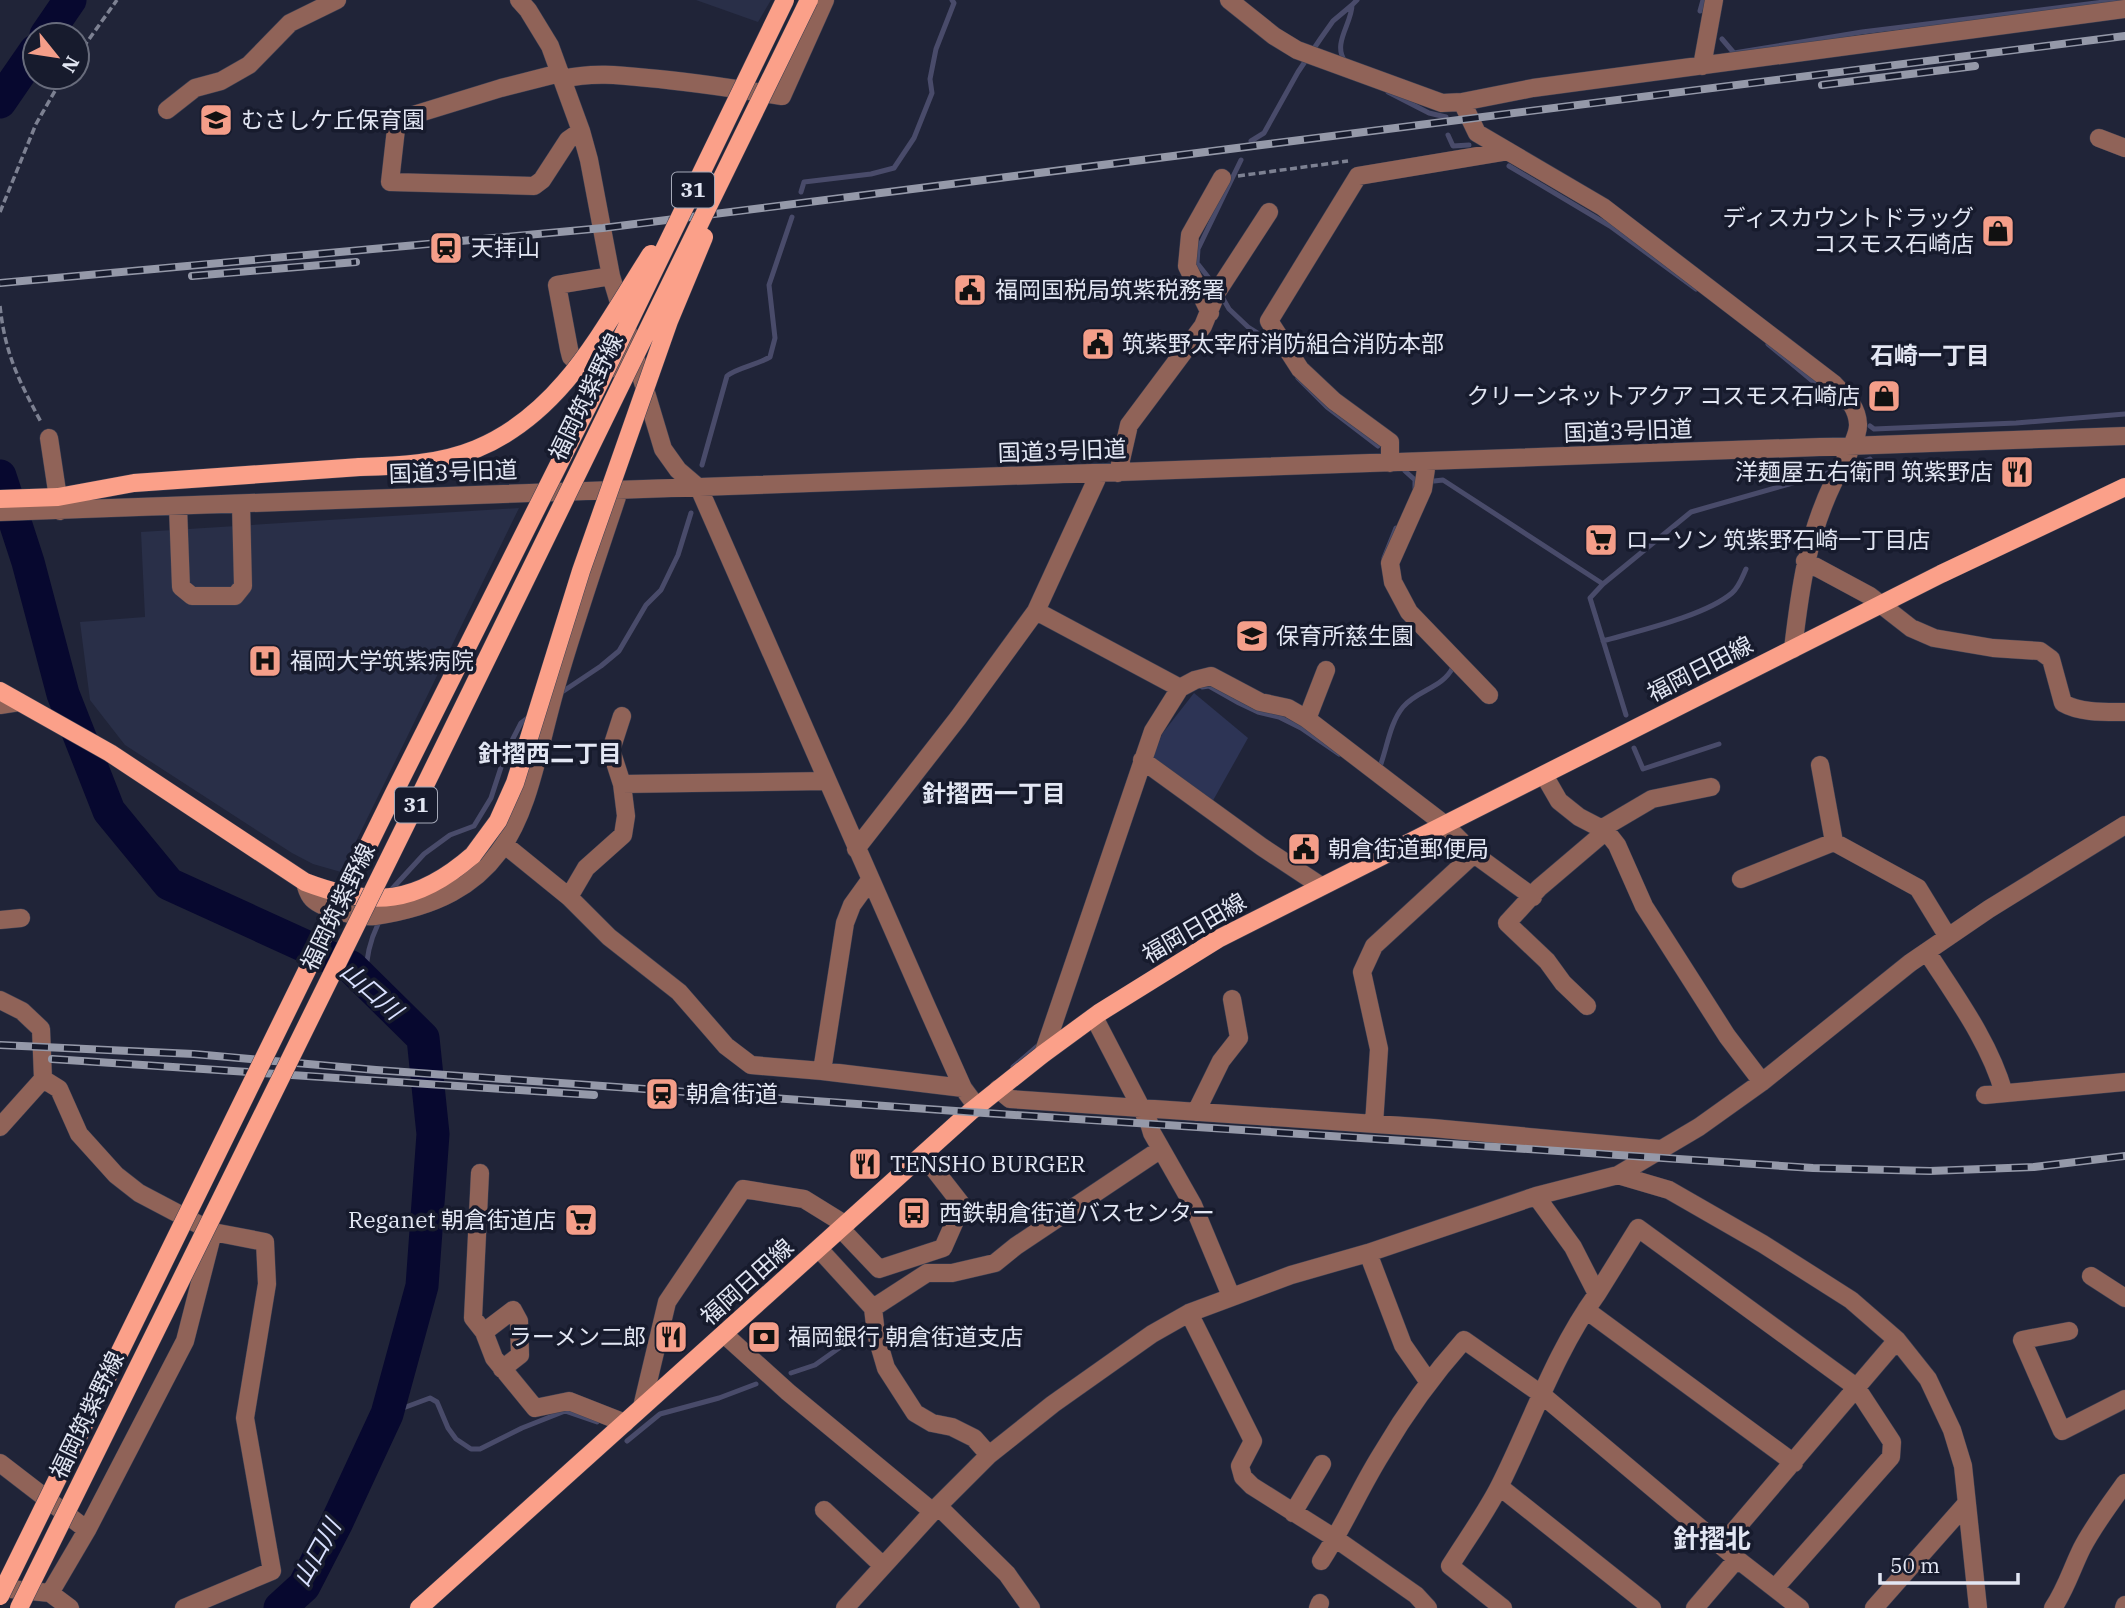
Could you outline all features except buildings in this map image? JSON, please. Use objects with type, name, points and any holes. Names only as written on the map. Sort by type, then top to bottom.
[{"type":"main road","name":"福岡筑紫野線","points":[[0,1596],[394,793],[607,368],[785,0]]},
{"type":"main road","name":"福岡筑紫野線","points":[[19,1608],[809,0]]},
{"type":"main road","points":[[0,691],[110,753],[304,882],[328,891],[380,899],[412,894],[452,873],[473,855],[493,829],[515,783],[581,571],[630,430],[669,321],[744,129]]},
{"type":"main road","points":[[0,499],[55,504],[134,483],[396,466],[437,460],[475,449],[515,427],[565,385],[691,193]]},
{"type":"main road","name":"福岡日田線","points":[[419,1608],[977,1107],[1094,1017],[1218,939],[1321,886],[1880,605],[2125,487]]},
{"type":"street","points":[[167,110],[195,88],[221,81],[249,65],[290,23],[337,0]]},
{"type":"street","points":[[519,0],[550,46],[581,131],[611,276],[663,449],[678,470],[699,488],[963,1088],[977,1107]]},
{"type":"street","points":[[581,131],[568,140],[542,180],[534,186],[390,182],[397,120],[501,88],[561,76],[611,75],[698,82],[782,96],[825,0]]},
{"type":"street","points":[[1229,0],[1274,36],[1297,50],[1442,103],[1462,102],[1533,88],[2125,9]]},
{"type":"street","points":[[1702,66],[1714,0]]},
{"type":"street","points":[[1462,102],[1477,133],[1603,207],[1834,384],[1854,406],[1858,427],[1831,487],[1805,561],[1793,649]]},
{"type":"street","points":[[2099,138],[2125,148]]},
{"type":"street","points":[[1390,463],[1390,442],[1334,401],[1300,369],[1269,321],[1359,176],[1508,151]]},
{"type":"street","points":[[1210,313],[1187,266],[1190,235],[1222,178]]},
{"type":"street","points":[[1118,473],[1129,425],[1203,326],[1217,292],[1269,212]]},
{"type":"street","points":[[611,276],[557,285],[571,357],[593,372],[613,368],[635,356]]},
{"type":"street","name":"国道3号旧道","points":[[0,512],[55,504],[178,507],[2125,436]]},
{"type":"street","points":[[49,438],[55,504]]},
{"type":"street","points":[[1427,463],[1423,489],[1390,563],[1393,582],[1409,612],[1489,695]]},
{"type":"street","points":[[856,849],[958,718],[1036,611],[1099,474]]},
{"type":"street","points":[[304,882],[311,898],[323,907],[370,917],[399,912],[444,898],[484,870],[505,845],[520,815],[532,781],[559,675],[619,491]]},
{"type":"street","points":[[178,507],[181,587],[192,596],[235,596],[243,586],[241,504]]},
{"type":"street","points":[[1805,561],[1870,596],[1911,628],[1934,638],[1993,648],[2040,651],[2051,659],[2063,703],[2071,707],[2125,712]]},
{"type":"street","points":[[1036,611],[1180,688]]},
{"type":"street","points":[[1307,719],[1325,670]]},
{"type":"street","points":[[1043,1054],[1153,732],[1180,688],[1195,680],[1211,676],[1260,702],[1288,708],[1307,719],[1444,824],[1474,853],[1533,897]]},
{"type":"street","points":[[0,705],[25,705]]},
{"type":"street","points":[[569,897],[586,868],[623,835],[626,816],[622,784],[611,750],[622,716]]},
{"type":"street","points":[[1143,760],[1321,886]]},
{"type":"street","points":[[1821,765],[1834,842]]},
{"type":"street","points":[[1544,775],[1559,801],[1578,817],[1604,830],[1617,845],[1644,906],[1727,1036],[1762,1082]]},
{"type":"street","points":[[622,784],[826,781]]},
{"type":"street","points":[[1587,1006],[1563,983],[1547,961],[1507,923],[1539,888],[1604,830],[1652,799],[1711,787]]},
{"type":"street","points":[[845,1608],[935,1509],[989,1455],[1064,1396],[1152,1334],[1189,1313],[1231,1296],[1536,1196],[1618,1175],[1699,1126],[1762,1082],[1927,951],[1989,909],[2125,825]]},
{"type":"street","points":[[1741,880],[1834,842]]},
{"type":"street","points":[[1834,842],[1918,888],[1948,937]]},
{"type":"street","points":[[505,845],[569,897],[609,937],[679,992],[726,1046],[751,1065],[963,1088]]},
{"type":"street","points":[[1374,1124],[1379,1049],[1362,972],[1374,946],[1474,853]]},
{"type":"street","points":[[822,1071],[845,923],[852,905],[870,880]]},
{"type":"street","points":[[0,920],[21,918]]},
{"type":"street","points":[[1927,951],[1984,1042],[2004,1093]]},
{"type":"street","points":[[1196,1112],[1221,1060],[1239,1038],[1232,999]]},
{"type":"street","points":[[0,1000],[22,1011],[41,1029],[43,1079],[0,1127]]},
{"type":"street","points":[[1094,1017],[1161,1150],[1193,1205],[1231,1296]]},
{"type":"street","points":[[43,1079],[59,1089],[79,1134],[116,1175],[139,1193],[213,1232],[265,1242],[267,1284],[245,1418],[272,1571],[184,1608]]},
{"type":"street","points":[[1985,1095],[2125,1082]]},
{"type":"street","points":[[998,1089],[1010,1099],[1374,1124],[1660,1149]]},
{"type":"street","points":[[873,1308],[927,1273],[952,1273],[995,1263],[1016,1246],[1161,1150]]},
{"type":"street","points":[[642,1407],[667,1302],[743,1189],[804,1199],[844,1227],[879,1269],[943,1248],[962,1205],[923,1155]]},
{"type":"street","points":[[480,1173],[473,1318],[484,1332],[494,1358],[535,1408],[569,1401],[625,1423]]},
{"type":"street","points":[[1618,1175],[1670,1190],[1763,1244],[1851,1300],[1897,1340],[1928,1379],[1951,1430],[1963,1466],[1978,1608]]},
{"type":"street","points":[[1536,1196],[1573,1247],[1597,1294]]},
{"type":"street","points":[[1503,1608],[1450,1566],[1500,1487],[1541,1394],[1586,1310],[1638,1228],[1856,1387],[1892,1442],[1891,1457],[1775,1588]]},
{"type":"street","points":[[50,1592],[87,1530],[185,1341],[213,1232]]},
{"type":"street","points":[[820,1250],[873,1308],[876,1334],[886,1368],[915,1413],[932,1423],[952,1427],[974,1438],[989,1455]]},
{"type":"street","points":[[1368,1253],[1403,1345],[1428,1381]]},
{"type":"street","points":[[2091,1276],[2125,1298]]},
{"type":"street","points":[[484,1332],[513,1310],[519,1321],[520,1355],[502,1369]]},
{"type":"street","points":[[1586,1310],[1794,1463]]},
{"type":"street","points":[[1189,1313],[1253,1441],[1240,1466],[1243,1477],[1252,1486],[1336,1539],[1416,1595],[1428,1608]]},
{"type":"street","points":[[2069,1331],[2022,1340],[2062,1431],[2125,1399]]},
{"type":"street","points":[[725,1335],[788,1392],[935,1509],[1007,1574],[1031,1608]]},
{"type":"street","points":[[1321,1561],[1336,1539],[1381,1453],[1428,1381],[1464,1340],[1541,1394],[1737,1559],[1800,1608]]},
{"type":"street","points":[[1722,1545],[1897,1340]]},
{"type":"street","points":[[0,1463],[87,1530]]},
{"type":"street","points":[[1293,1513],[1322,1464]]},
{"type":"street","points":[[2053,1608],[2061,1597],[2082,1547],[2125,1483]]},
{"type":"street","points":[[1500,1487],[1652,1608]]},
{"type":"street","points":[[1874,1608],[1966,1504]]},
{"type":"street","points":[[824,1510],[883,1566]]},
{"type":"street","points":[[1695,1608],[1737,1559]]},
{"type":"street","points":[[0,1588],[50,1592],[70,1608]]},
{"type":"path","points":[[91,36],[117,0]]},
{"type":"path","points":[[0,212],[36,124],[56,91]]},
{"type":"path","points":[[1222,178],[1350,161]]},
{"type":"path","points":[[0,306],[13,369],[49,438]]},
{"type":"shaded area","points":[[696,0],[771,0],[758,22]]},
{"type":"shaded area","name":"福岡大学筑紫病院","points":[[519,508],[341,872],[313,864],[292,853],[125,745],[90,700],[80,622],[145,617],[141,532]]},
{"type":"shaded area","points":[[1194,693],[1248,738],[1211,804],[1152,761],[1162,734]]},
{"type":"waterway","name":"山口川","points":[[56,21],[70,0]]},
{"type":"waterway","points":[[801,192],[804,182],[871,174],[894,168],[914,138],[932,93],[930,79],[936,49],[954,3],[952,0]]},
{"type":"waterway","points":[[1345,61],[1342,41],[1352,5],[1357,0]]},
{"type":"waterway","points":[[1700,11],[1703,0]]},
{"type":"waterway","points":[[1722,39],[1734,53],[1862,32],[2120,0]]},
{"type":"waterway","points":[[1251,141],[1264,133],[1298,72],[1333,21],[1352,5]]},
{"type":"waterway","name":"山口川","points":[[0,102],[21,71]]},
{"type":"waterway","points":[[1388,92],[1429,113],[1446,117]]},
{"type":"waterway","points":[[1448,135],[1453,146],[1469,145]]},
{"type":"waterway","points":[[1216,287],[1197,263],[1198,249],[1241,160]]},
{"type":"waterway","points":[[1509,166],[1610,226],[1696,289]]},
{"type":"waterway","points":[[702,465],[727,376],[770,357],[775,338],[769,285],[792,217]]},
{"type":"waterway","points":[[1221,295],[1229,309],[1248,327],[1275,344]]},
{"type":"waterway","points":[[1768,344],[1845,408]]},
{"type":"waterway","points":[[1298,378],[1327,407],[1378,446]]},
{"type":"waterway","points":[[1870,426],[1874,429],[2016,423],[2125,414]]},
{"type":"waterway","points":[[1859,464],[1870,459]]},
{"type":"waterway","points":[[1405,471],[1415,480],[1415,488]]},
{"type":"waterway","points":[[1626,715],[1590,598],[1603,584],[1691,512],[1828,473]]},
{"type":"waterway","name":"山口川","points":[[0,476],[28,562],[63,694],[109,811],[169,884],[351,967],[423,1038],[433,1134],[422,1286],[387,1414],[304,1586],[280,1608]]},
{"type":"waterway","points":[[1434,481],[1443,480],[1603,584]]},
{"type":"waterway","points":[[559,694],[619,651],[646,605],[661,590],[678,555],[691,513]]},
{"type":"waterway","points":[[1384,558],[1396,528]]},
{"type":"waterway","points":[[1603,641],[1705,609],[1734,591],[1746,569]]},
{"type":"waterway","points":[[1379,769],[1398,714],[1409,701],[1443,680],[1453,667],[1451,665]]},
{"type":"waterway","points":[[1202,687],[1209,686],[1258,712],[1279,717],[1301,728],[1339,754]]},
{"type":"waterway","points":[[391,890],[424,854],[450,835],[474,826],[491,798],[506,752],[521,723],[529,717]]},
{"type":"waterway","points":[[1634,748],[1643,769],[1719,744]]},
{"type":"waterway","points":[[366,982],[368,952],[378,924]]},
{"type":"waterway","points":[[1013,1067],[1040,1044]]},
{"type":"waterway","points":[[791,1373],[815,1365],[866,1329]]},
{"type":"waterway","points":[[627,1441],[660,1414],[719,1398],[756,1384]]},
{"type":"waterway","points":[[387,1414],[430,1398],[437,1402],[456,1439],[471,1449],[480,1449],[565,1411],[597,1422]]},
{"type":"railway","points":[[0,283],[603,228],[2125,36]]},
{"type":"railway","points":[[1822,85],[1975,66]]},
{"type":"railway","points":[[192,276],[356,262]]},
{"type":"railway","points":[[0,1045],[194,1054],[376,1070],[970,1112],[1813,1168],[1930,1171],[2034,1167],[2125,1156]]},
{"type":"railway","points":[[52,1059],[594,1095]]},
{"type":"place","name":"むさしケ丘保育園","points":[[216,120]]},
{"type":"place","name":"ディスカウントドラッグ コスモス石崎店","points":[[1998,231]]},
{"type":"place","name":"天拝山","points":[[446,248]]},
{"type":"place","name":"福岡国税局筑紫税務署","points":[[970,290]]},
{"type":"place","name":"筑紫野太宰府消防組合消防本部","points":[[1098,344]]},
{"type":"place","name":"クリーンネットアクア コスモス石崎店","points":[[1884,396]]},
{"type":"place","name":"洋麺屋五右衛門 筑紫野店","points":[[2017,472]]},
{"type":"place","name":"ローソン 筑紫野石崎一丁目店","points":[[1601,540]]},
{"type":"place","name":"保育所慈生園","points":[[1252,636]]},
{"type":"place","name":"福岡大学筑紫病院","points":[[265,661]]},
{"type":"place","name":"朝倉街道郵便局","points":[[1304,849]]},
{"type":"place","name":"朝倉街道","points":[[662,1094]]},
{"type":"place","name":"TENSHO BURGER","points":[[865,1164]]},
{"type":"place","name":"西鉄朝倉街道バスセンター","points":[[914,1213]]},
{"type":"place","name":"Reganet 朝倉街道店","points":[[581,1220]]},
{"type":"place","name":"ラーメン二郎","points":[[671,1337]]},
{"type":"place","name":"福岡銀行 朝倉街道支店","points":[[764,1337]]},
{"type":"district","name":"石崎一丁目","points":[[1930,356]]},
{"type":"district","name":"針摺西二丁目","points":[[550,754]]},
{"type":"district","name":"針摺西一丁目","points":[[994,794]]},
{"type":"district","name":"針摺北","points":[[1712,1539]]}]
